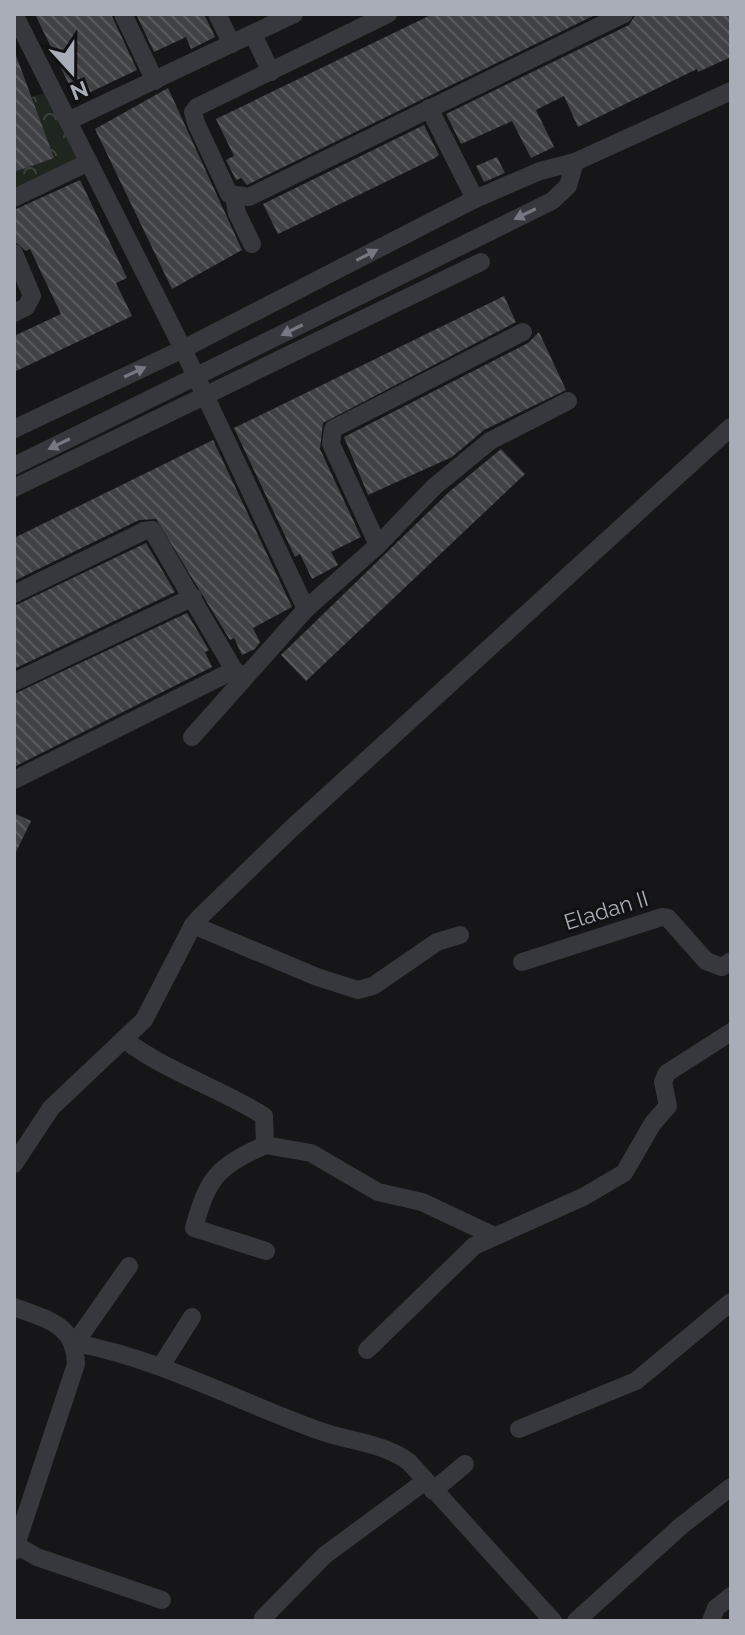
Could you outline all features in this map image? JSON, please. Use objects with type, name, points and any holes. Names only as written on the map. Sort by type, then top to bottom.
[{"type":"street","points":[[14,14],[19,36],[68,121],[183,349],[202,397],[306,609]]},
{"type":"street","points":[[123,14],[155,81]]},
{"type":"street","points":[[217,14],[232,44]]},
{"type":"street","points":[[68,121],[294,14]]},
{"type":"street","points":[[388,14],[203,104],[193,112],[203,143],[229,194],[249,197],[624,14]]},
{"type":"street","points":[[253,34],[271,72]]},
{"type":"street","points":[[14,429],[183,349],[475,199],[540,171],[575,162],[731,91]]},
{"type":"street","points":[[429,108],[475,199]]},
{"type":"street","points":[[14,198],[89,162]]},
{"type":"street","points":[[14,466],[552,201],[568,186],[575,162]]},
{"type":"street","points":[[234,197],[237,213],[252,244]]},
{"type":"street","points":[[14,253],[32,296],[26,307],[14,313]]},
{"type":"street","points":[[14,488],[481,262]]},
{"type":"street","points":[[378,545],[331,444],[333,429],[523,332]]},
{"type":"street","points":[[192,737],[240,674],[468,457],[490,441],[568,401]]},
{"type":"street","points":[[14,1164],[51,1108],[125,1040],[150,1011],[193,925],[291,829],[731,427]]},
{"type":"street","points":[[14,594],[144,531],[152,530],[240,674]]},
{"type":"street","points":[[14,682],[193,597]]},
{"type":"street","points":[[14,780],[240,674]]},
{"type":"street","name":"Eladan II","points":[[522,962],[662,917],[668,918],[711,965],[722,967],[731,961]]},
{"type":"street","points":[[193,925],[358,990],[373,986],[429,946],[460,935]]},
{"type":"street","points":[[367,1350],[474,1246],[492,1235],[583,1197],[624,1173],[653,1123],[668,1106],[663,1082],[667,1073],[731,1032]]},
{"type":"street","points":[[125,1040],[155,1063],[234,1097],[264,1116],[265,1145]]},
{"type":"street","points":[[266,1251],[194,1228],[205,1188],[226,1163],[265,1145],[311,1153],[378,1192],[422,1202],[492,1235]]},
{"type":"street","points":[[75,1343],[129,1266]]},
{"type":"street","points":[[519,1429],[636,1381],[731,1302]]},
{"type":"street","points":[[14,1307],[47,1320],[69,1334],[75,1343],[76,1364],[15,1548],[162,1600]]},
{"type":"street","points":[[161,1366],[192,1317]]},
{"type":"street","points":[[75,1343],[161,1366],[325,1432],[391,1449],[409,1462],[553,1621]]},
{"type":"street","points":[[263,1618],[325,1555],[465,1464]]},
{"type":"street","points":[[576,1621],[681,1526],[731,1487]]},
{"type":"street","points":[[711,1621],[716,1608],[731,1596]]},
{"type":"green space","points":[[50,92],[81,159],[14,192],[14,102]]},
{"type":"building","points":[[35,14],[111,14],[137,70],[76,99]]},
{"type":"building","points":[[136,14],[204,14],[215,37],[191,49],[186,37],[154,52]]},
{"type":"building","points":[[433,14],[597,14],[247,185],[241,178],[236,180],[226,160],[234,156],[216,119]]},
{"type":"building","points":[[636,14],[731,14],[731,57],[698,72],[697,69],[578,127],[564,96],[536,110],[554,147],[531,158],[512,121],[461,144],[446,114],[629,25]]},
{"type":"building","points":[[14,50],[54,158],[14,172]]},
{"type":"building","points":[[168,88],[242,250],[172,289],[95,129]]},
{"type":"building","points":[[424,125],[439,155],[435,158],[278,234],[263,204]]},
{"type":"building","points":[[497,157],[505,173],[484,182],[476,166]]},
{"type":"building","points":[[80,180],[127,278],[116,283],[132,316],[14,372],[14,336],[61,314],[30,249],[26,251],[14,241],[14,210]]},
{"type":"building","points":[[504,296],[516,322],[323,423],[320,449],[361,537],[331,552],[338,565],[312,579],[300,554],[295,557],[234,428]]},
{"type":"building","points":[[539,332],[566,390],[484,430],[452,457],[368,495],[344,437],[528,343]]},
{"type":"building","points":[[213,440],[292,607],[253,628],[260,642],[255,649],[242,655],[234,638],[230,640],[156,519],[139,520],[14,581],[14,538]]},
{"type":"building","points":[[501,449],[525,474],[306,681],[281,655],[449,492]]},
{"type":"building","points":[[146,543],[175,592],[14,669],[14,606]]},
{"type":"building","points":[[187,613],[209,650],[205,652],[212,667],[14,767],[14,694]]},
{"type":"building","points":[[14,813],[31,821],[14,856]]}]
